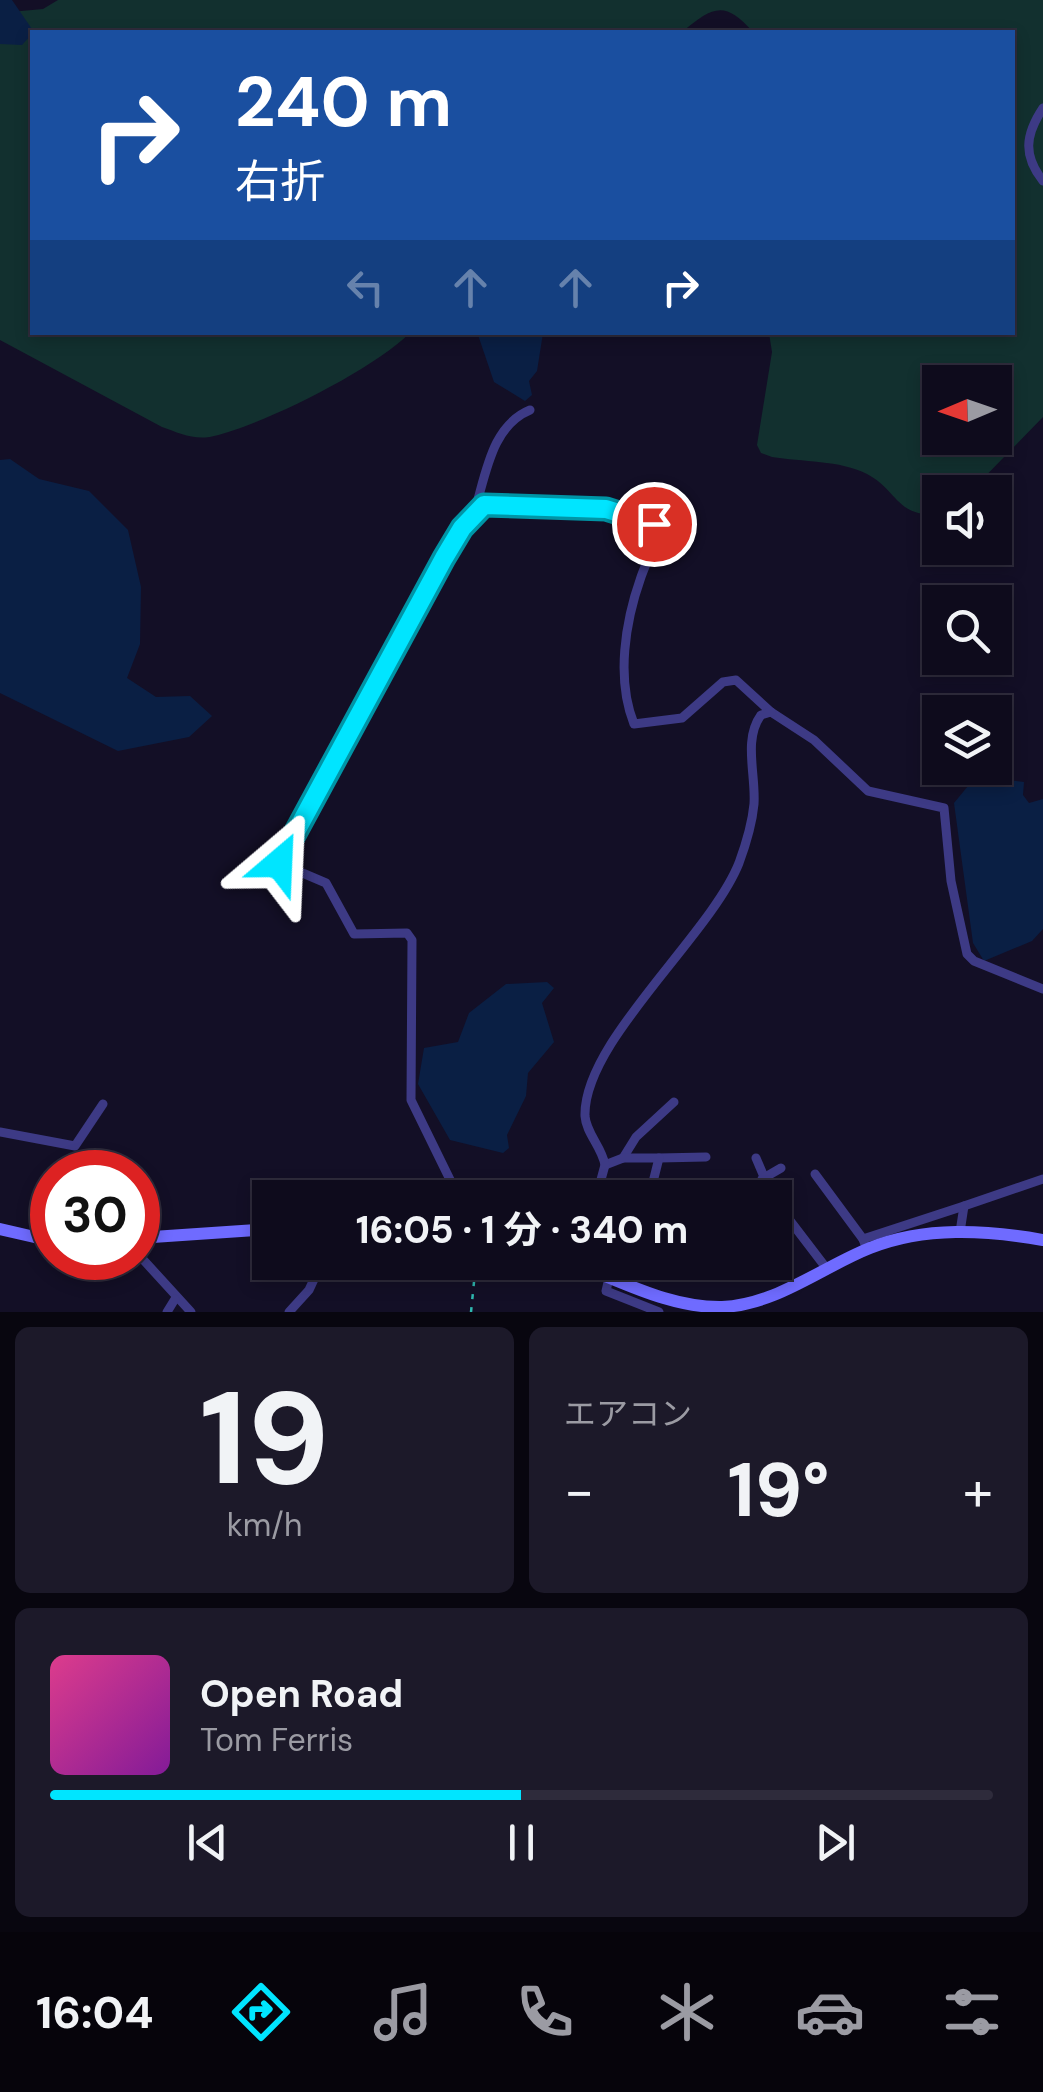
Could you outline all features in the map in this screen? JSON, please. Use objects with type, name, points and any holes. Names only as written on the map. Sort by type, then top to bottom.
[{"type":"main road","points":[[160,1236],[252,1230]]},
{"type":"main road","points":[[615,1280],[681,1304],[728,1309],[758,1302],[827,1269],[865,1244],[960,1232],[1043,1240]]},
{"type":"main road","points":[[2,1233],[30,1237]]},
{"type":"street","points":[[1043,108],[1031,127],[1027,147],[1030,164],[1043,181]]},
{"type":"street","points":[[474,516],[500,431],[510,418],[530,410]]},
{"type":"street","points":[[451,1180],[411,1100],[412,940],[407,933],[354,934],[326,883],[279,863],[462,528],[484,505],[606,509],[654,524],[654,543],[629,616],[624,648],[634,724],[688,716],[728,680],[736,680],[771,712],[814,740],[868,791],[899,802],[944,808],[950,881],[967,954],[974,961],[1043,988]]},
{"type":"street","points":[[601,1180],[605,1164],[588,1129],[586,1105],[616,1037],[715,906],[737,868],[754,806],[751,735],[761,715],[771,712]]},
{"type":"street","points":[[622,1158],[636,1136],[674,1102]]},
{"type":"street","points":[[0,1132],[75,1146],[103,1104]]},
{"type":"street","points":[[605,1164],[622,1158],[706,1157]]},
{"type":"street","points":[[654,1180],[659,1158]]},
{"type":"street","points":[[756,1158],[762,1180],[780,1168]]},
{"type":"street","points":[[815,1174],[865,1244],[1043,1180]]},
{"type":"street","points":[[960,1232],[964,1206]]},
{"type":"street","points":[[792,1223],[827,1269]]},
{"type":"street","points":[[159,1280],[191,1312]]},
{"type":"street","points":[[289,1312],[314,1280]]},
{"type":"street","points":[[608,1280],[606,1290],[659,1312]]},
{"type":"street","points":[[166,1312],[174,1299]]},
{"type":"path","points":[[471,1312],[474,1280]]},
{"type":"green space","points":[[58,0],[1043,0],[1043,417],[1012,449],[1012,365],[922,365],[922,455],[1006,455],[987,475],[922,475],[922,513],[906,507],[877,480],[856,469],[761,453],[757,445],[772,352],[769,335],[1015,335],[1015,30],[751,30],[734,15],[719,10],[685,30],[30,30],[30,335],[408,335],[371,363],[318,394],[262,420],[200,438],[162,427],[0,340],[0,13],[43,9]]},
{"type":"water","points":[[0,0],[12,0],[33,30],[22,45],[0,44]]},
{"type":"water","points":[[478,335],[543,335],[537,371],[529,381],[532,395],[525,401],[494,382]]},
{"type":"water","points":[[10,459],[39,479],[89,491],[128,530],[141,587],[140,644],[127,678],[156,697],[190,696],[212,716],[189,737],[118,751],[0,693],[0,460]]},
{"type":"water","points":[[1024,782],[1023,795],[1029,803],[1043,799],[1043,929],[1032,941],[984,961],[973,943],[954,803],[968,786]]},
{"type":"water","points":[[547,982],[554,988],[542,1003],[554,1042],[528,1073],[526,1096],[507,1135],[509,1148],[503,1153],[450,1140],[418,1084],[424,1048],[458,1042],[469,1013],[506,984]]},
{"type":"route","points":[[279,863],[444,558],[462,528],[484,505],[606,509],[654,524]]}]
